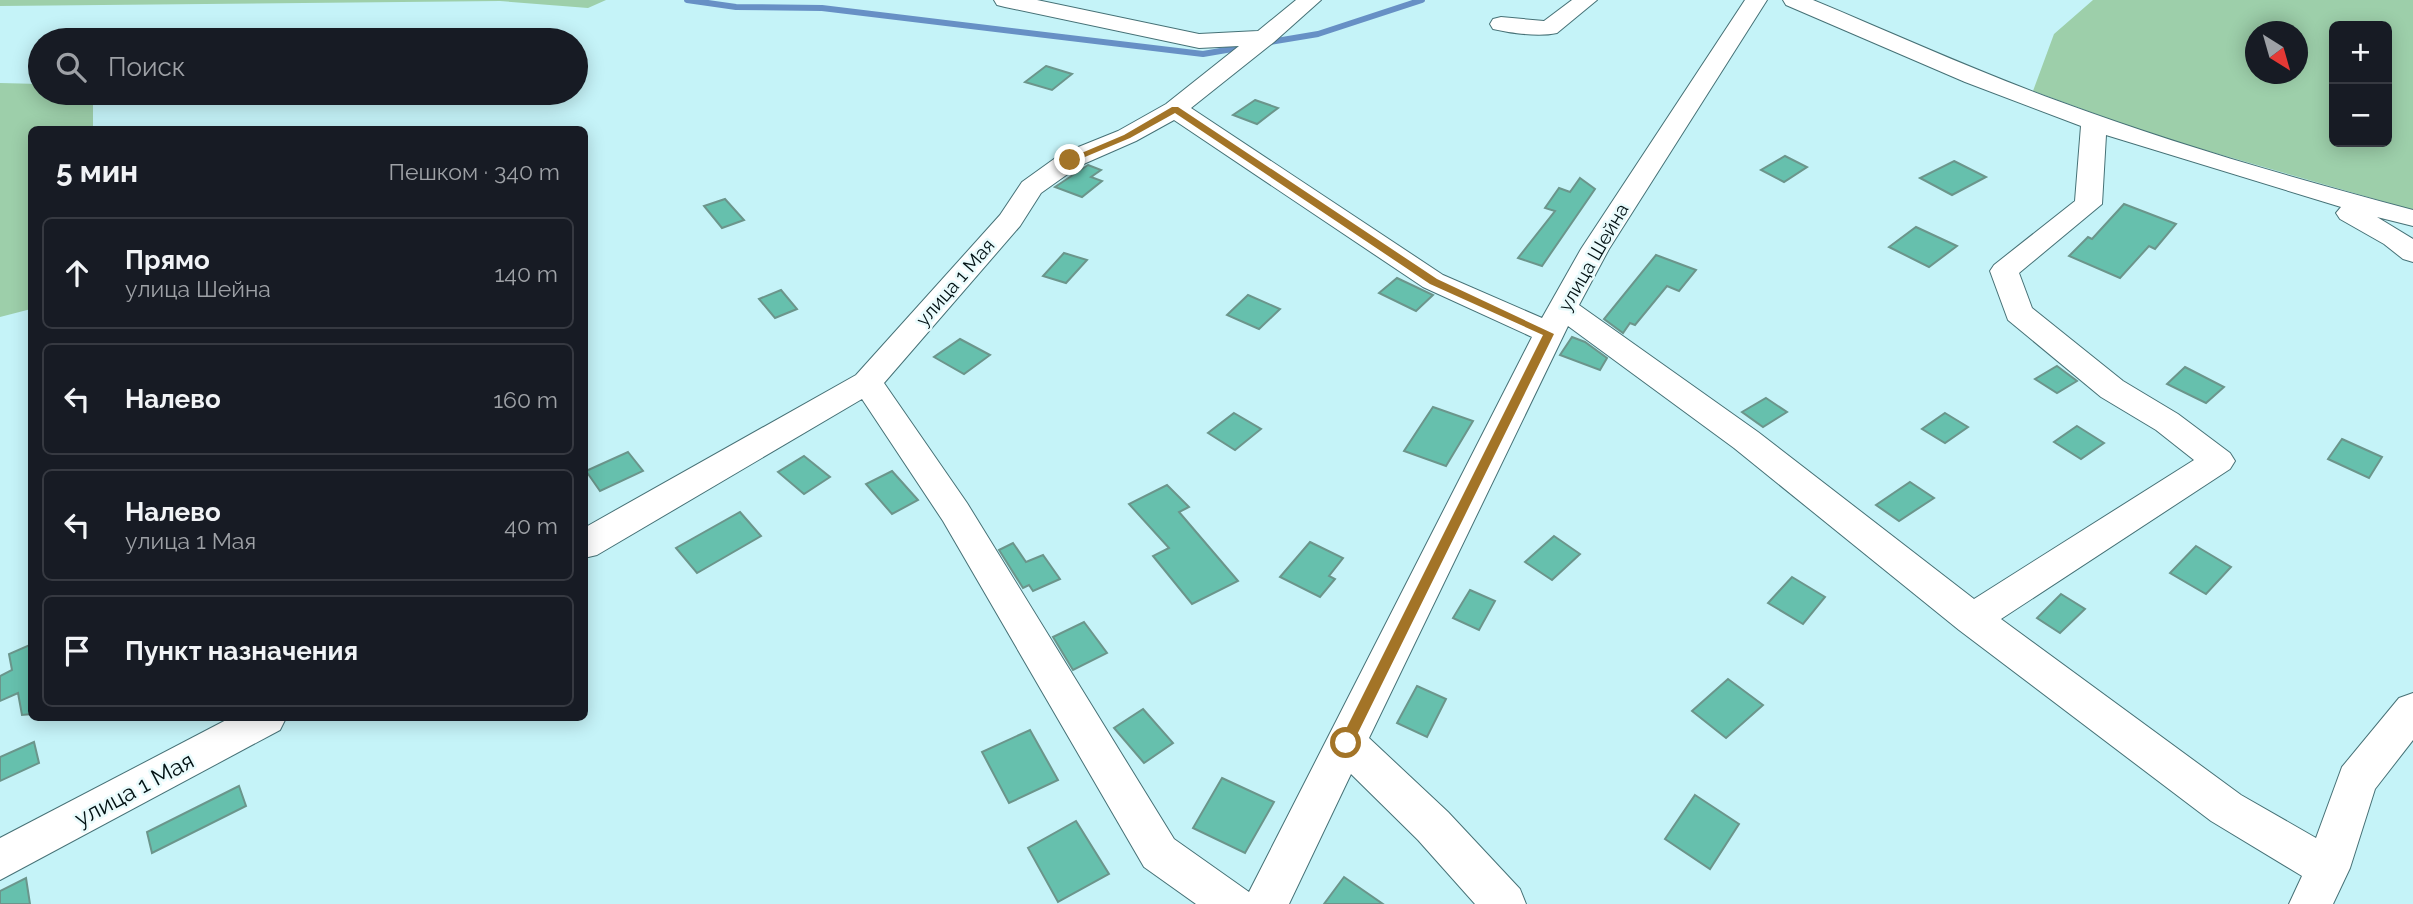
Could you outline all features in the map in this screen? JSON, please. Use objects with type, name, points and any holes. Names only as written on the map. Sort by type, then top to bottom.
[{"type":"street","points":[[1005,0],[1067,7],[1199,41],[1266,37]]},
{"type":"street","name":"улица 1 Мая","points":[[588,543],[867,382],[1010,220],[1031,188],[1070,160],[1127,136],[1175,109],[1310,0]]},
{"type":"street","points":[[1501,23],[1549,28],[1586,0]]},
{"type":"street","name":"улица Шейна","points":[[1266,904],[1556,321],[1595,249],[1756,0]]},
{"type":"street","points":[[1794,0],[2000,87],[2094,121],[2294,187],[2413,218]]},
{"type":"street","points":[[1175,109],[1433,281],[1556,321],[1746,440],[1972,619],[2226,808],[2320,886],[2357,780],[2413,710]]},
{"type":"street","points":[[1972,619],[2218,461],[2167,422],[2112,389],[2018,313],[2004,271],[2088,204],[2094,121]]},
{"type":"street","points":[[2294,187],[2344,210],[2413,253]]},
{"type":"street","points":[[867,382],[955,512],[1159,853],[1231,904]]},
{"type":"street","name":"улица 1 Мая","points":[[0,860],[260,721]]},
{"type":"street","points":[[1346,743],[1433,826],[1504,904]]},
{"type":"green space","points":[[0,0],[606,0],[588,8],[500,1],[0,6]]},
{"type":"green space","points":[[2093,0],[2413,0],[2413,210],[2156,136],[2033,91],[2054,34]]},
{"type":"green space","points":[[0,83],[28,84],[28,105],[93,105],[93,126],[28,126],[28,310],[0,317]]},
{"type":"building","points":[[1046,66],[1072,74],[1052,90],[1025,82]]},
{"type":"building","points":[[1255,100],[1278,108],[1257,124],[1233,115]]},
{"type":"building","points":[[1785,156],[1807,167],[1784,182],[1761,170]]},
{"type":"building","points":[[1954,161],[1986,177],[1952,195],[1920,178]]},
{"type":"building","points":[[1088,165],[1101,170],[1091,177],[1102,181],[1082,197],[1055,187]]},
{"type":"building","points":[[1580,178],[1595,189],[1542,266],[1518,258],[1555,211],[1545,208],[1559,188],[1570,192]]},
{"type":"building","points":[[725,199],[744,220],[722,228],[704,206]]},
{"type":"building","points":[[2124,204],[2176,224],[2155,249],[2149,246],[2120,278],[2069,256],[2088,237],[2092,239]]},
{"type":"building","points":[[1916,227],[1957,246],[1929,267],[1889,247]]},
{"type":"building","points":[[1064,253],[1087,260],[1066,283],[1043,276]]},
{"type":"building","points":[[1656,255],[1696,270],[1679,291],[1667,286],[1635,325],[1630,323],[1623,333],[1604,319]]},
{"type":"building","points":[[1397,278],[1433,295],[1416,311],[1379,293]]},
{"type":"building","points":[[781,290],[797,309],[775,318],[759,299]]},
{"type":"building","points":[[1248,295],[1280,309],[1259,329],[1227,315]]},
{"type":"building","points":[[1572,337],[1585,342],[1607,358],[1600,370],[1560,355]]},
{"type":"building","points":[[960,339],[990,355],[964,374],[934,357]]},
{"type":"building","points":[[2057,366],[2077,381],[2057,393],[2035,379]]},
{"type":"building","points":[[2185,367],[2224,387],[2206,403],[2167,384]]},
{"type":"building","points":[[1766,398],[1787,412],[1763,427],[1742,412]]},
{"type":"building","points":[[1433,407],[1473,421],[1446,466],[1404,451]]},
{"type":"building","points":[[1234,413],[1261,429],[1235,450],[1208,433]]},
{"type":"building","points":[[1945,413],[1968,427],[1945,443],[1922,429]]},
{"type":"building","points":[[2077,426],[2104,443],[2081,459],[2054,442]]},
{"type":"building","points":[[2342,439],[2382,457],[2369,478],[2328,459]]},
{"type":"building","points":[[628,452],[643,471],[600,491],[588,470]]},
{"type":"building","points":[[804,456],[830,477],[804,494],[778,472]]},
{"type":"building","points":[[892,471],[918,500],[892,514],[866,484]]},
{"type":"building","points":[[1910,482],[1934,498],[1899,521],[1876,505]]},
{"type":"building","points":[[1167,485],[1189,507],[1179,512],[1238,581],[1192,604],[1153,556],[1169,548],[1129,504]]},
{"type":"building","points":[[740,512],[761,536],[697,573],[676,548]]},
{"type":"building","points":[[1554,536],[1580,554],[1552,580],[1525,562]]},
{"type":"building","points":[[1310,542],[1343,558],[1329,576],[1335,579],[1320,597],[1280,577]]},
{"type":"building","points":[[1013,543],[1026,562],[1043,555],[1060,579],[1033,591],[1029,585],[1023,588],[999,550]]},
{"type":"building","points":[[2196,546],[2231,567],[2206,594],[2170,573]]},
{"type":"building","points":[[1792,577],[1825,597],[1803,624],[1768,603]]},
{"type":"building","points":[[1470,590],[1495,601],[1479,630],[1453,618]]},
{"type":"building","points":[[2061,594],[2085,609],[2060,633],[2037,618]]},
{"type":"building","points":[[1084,622],[1107,653],[1073,670],[1053,637]]},
{"type":"building","points":[[28,646],[28,714],[22,715],[18,693],[0,701],[0,676],[12,670],[9,654]]},
{"type":"building","points":[[1728,679],[1763,705],[1726,738],[1692,711]]},
{"type":"building","points":[[1417,686],[1446,699],[1427,737],[1397,723]]},
{"type":"building","points":[[1143,709],[1173,743],[1144,763],[1114,728]]},
{"type":"building","points":[[1030,730],[1058,780],[1009,803],[982,752]]},
{"type":"building","points":[[34,742],[39,763],[0,781],[0,757]]},
{"type":"building","points":[[1222,778],[1274,802],[1245,853],[1193,828]]},
{"type":"building","points":[[239,786],[246,806],[152,853],[147,832]]},
{"type":"building","points":[[1695,795],[1739,824],[1710,869],[1665,839]]},
{"type":"building","points":[[1076,821],[1109,874],[1058,902],[1028,848]]},
{"type":"building","points":[[1344,877],[1383,904],[1324,904]]},
{"type":"building","points":[[26,878],[30,904],[0,904],[0,891]]},
{"type":"waterway","points":[[687,0],[736,7],[822,8],[1203,54],[1244,47]]},
{"type":"waterway","points":[[1264,43],[1318,34],[1422,0]]},
{"type":"route","points":[[1070,160],[1127,136],[1175,109],[1433,281],[1549,334],[1346,743]]}]
